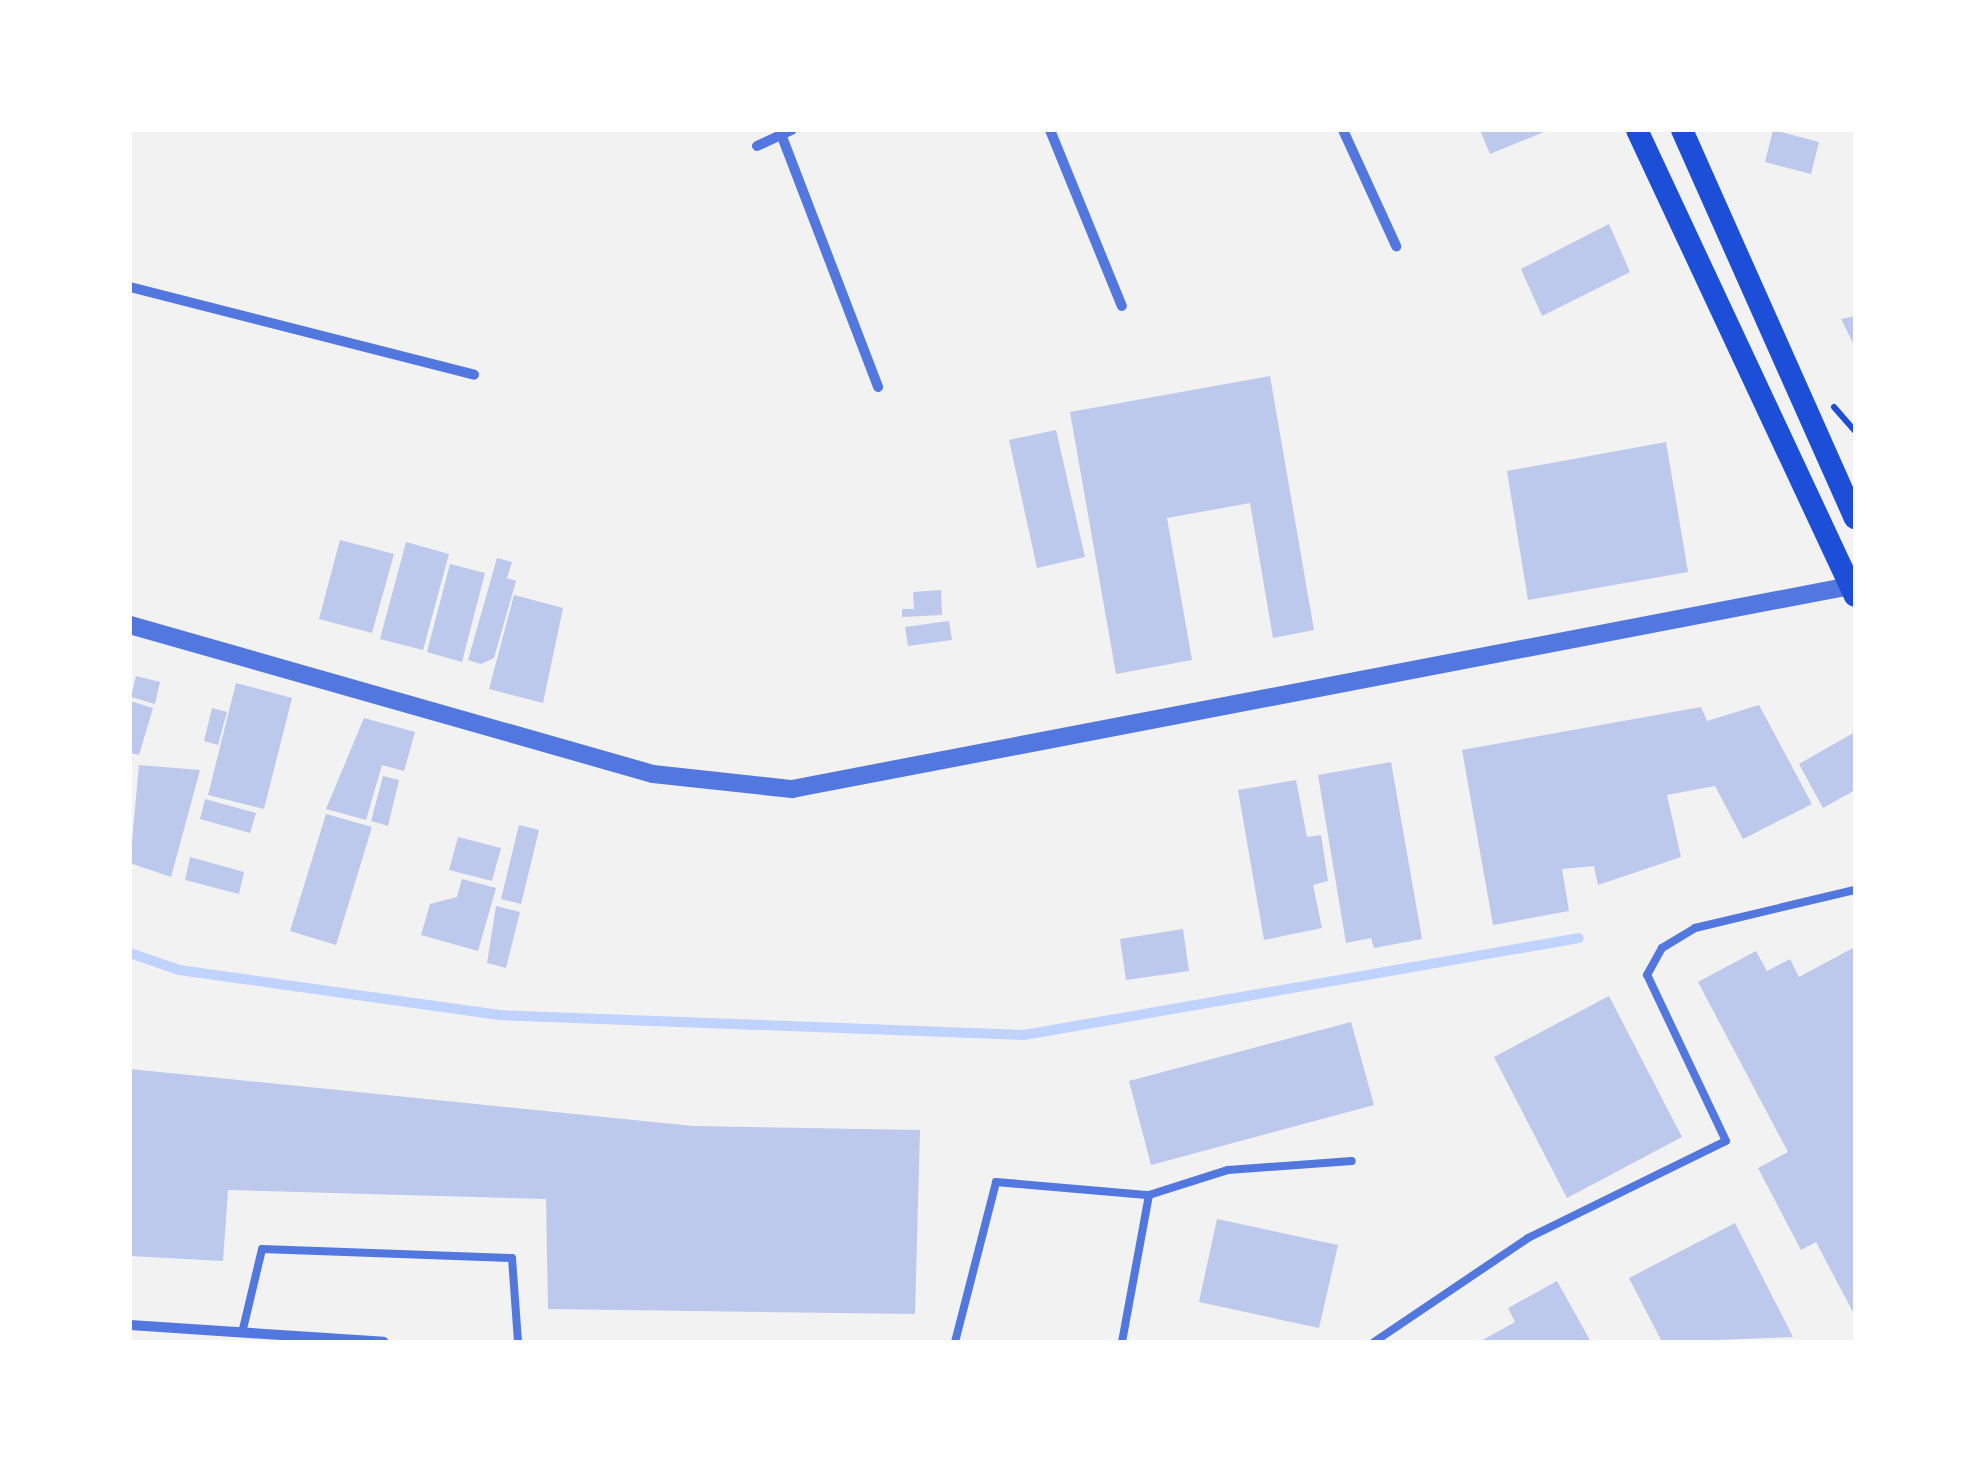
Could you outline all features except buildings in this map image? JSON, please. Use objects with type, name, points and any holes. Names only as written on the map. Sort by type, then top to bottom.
[{"type":"main road","points":[[1637,130],[1853,591]]},
{"type":"main road","points":[[1682,130],[1855,518]]},
{"type":"street","points":[[1050,130],[1122,306]]},
{"type":"street","points":[[1344,130],[1396,246]]},
{"type":"street","points":[[757,146],[786,132],[878,388]]},
{"type":"street","points":[[130,288],[474,375]]},
{"type":"street","points":[[130,625],[653,774],[792,789],[1853,591]]},
{"type":"street","points":[[130,1325],[243,1329],[382,1342]]},
{"type":"lane","points":[[1374,1342],[1528,1238],[1726,1140],[1647,975],[1662,948],[1695,928],[1855,890]]},
{"type":"lane","points":[[956,1342],[996,1182],[1149,1195],[1228,1170],[1352,1161]]},
{"type":"lane","points":[[1122,1342],[1149,1195]]},
{"type":"lane","points":[[243,1329],[262,1248],[512,1258],[518,1342]]},
{"type":"waterway","points":[[130,953],[179,970],[498,1015],[1024,1035],[1579,938]]}]
